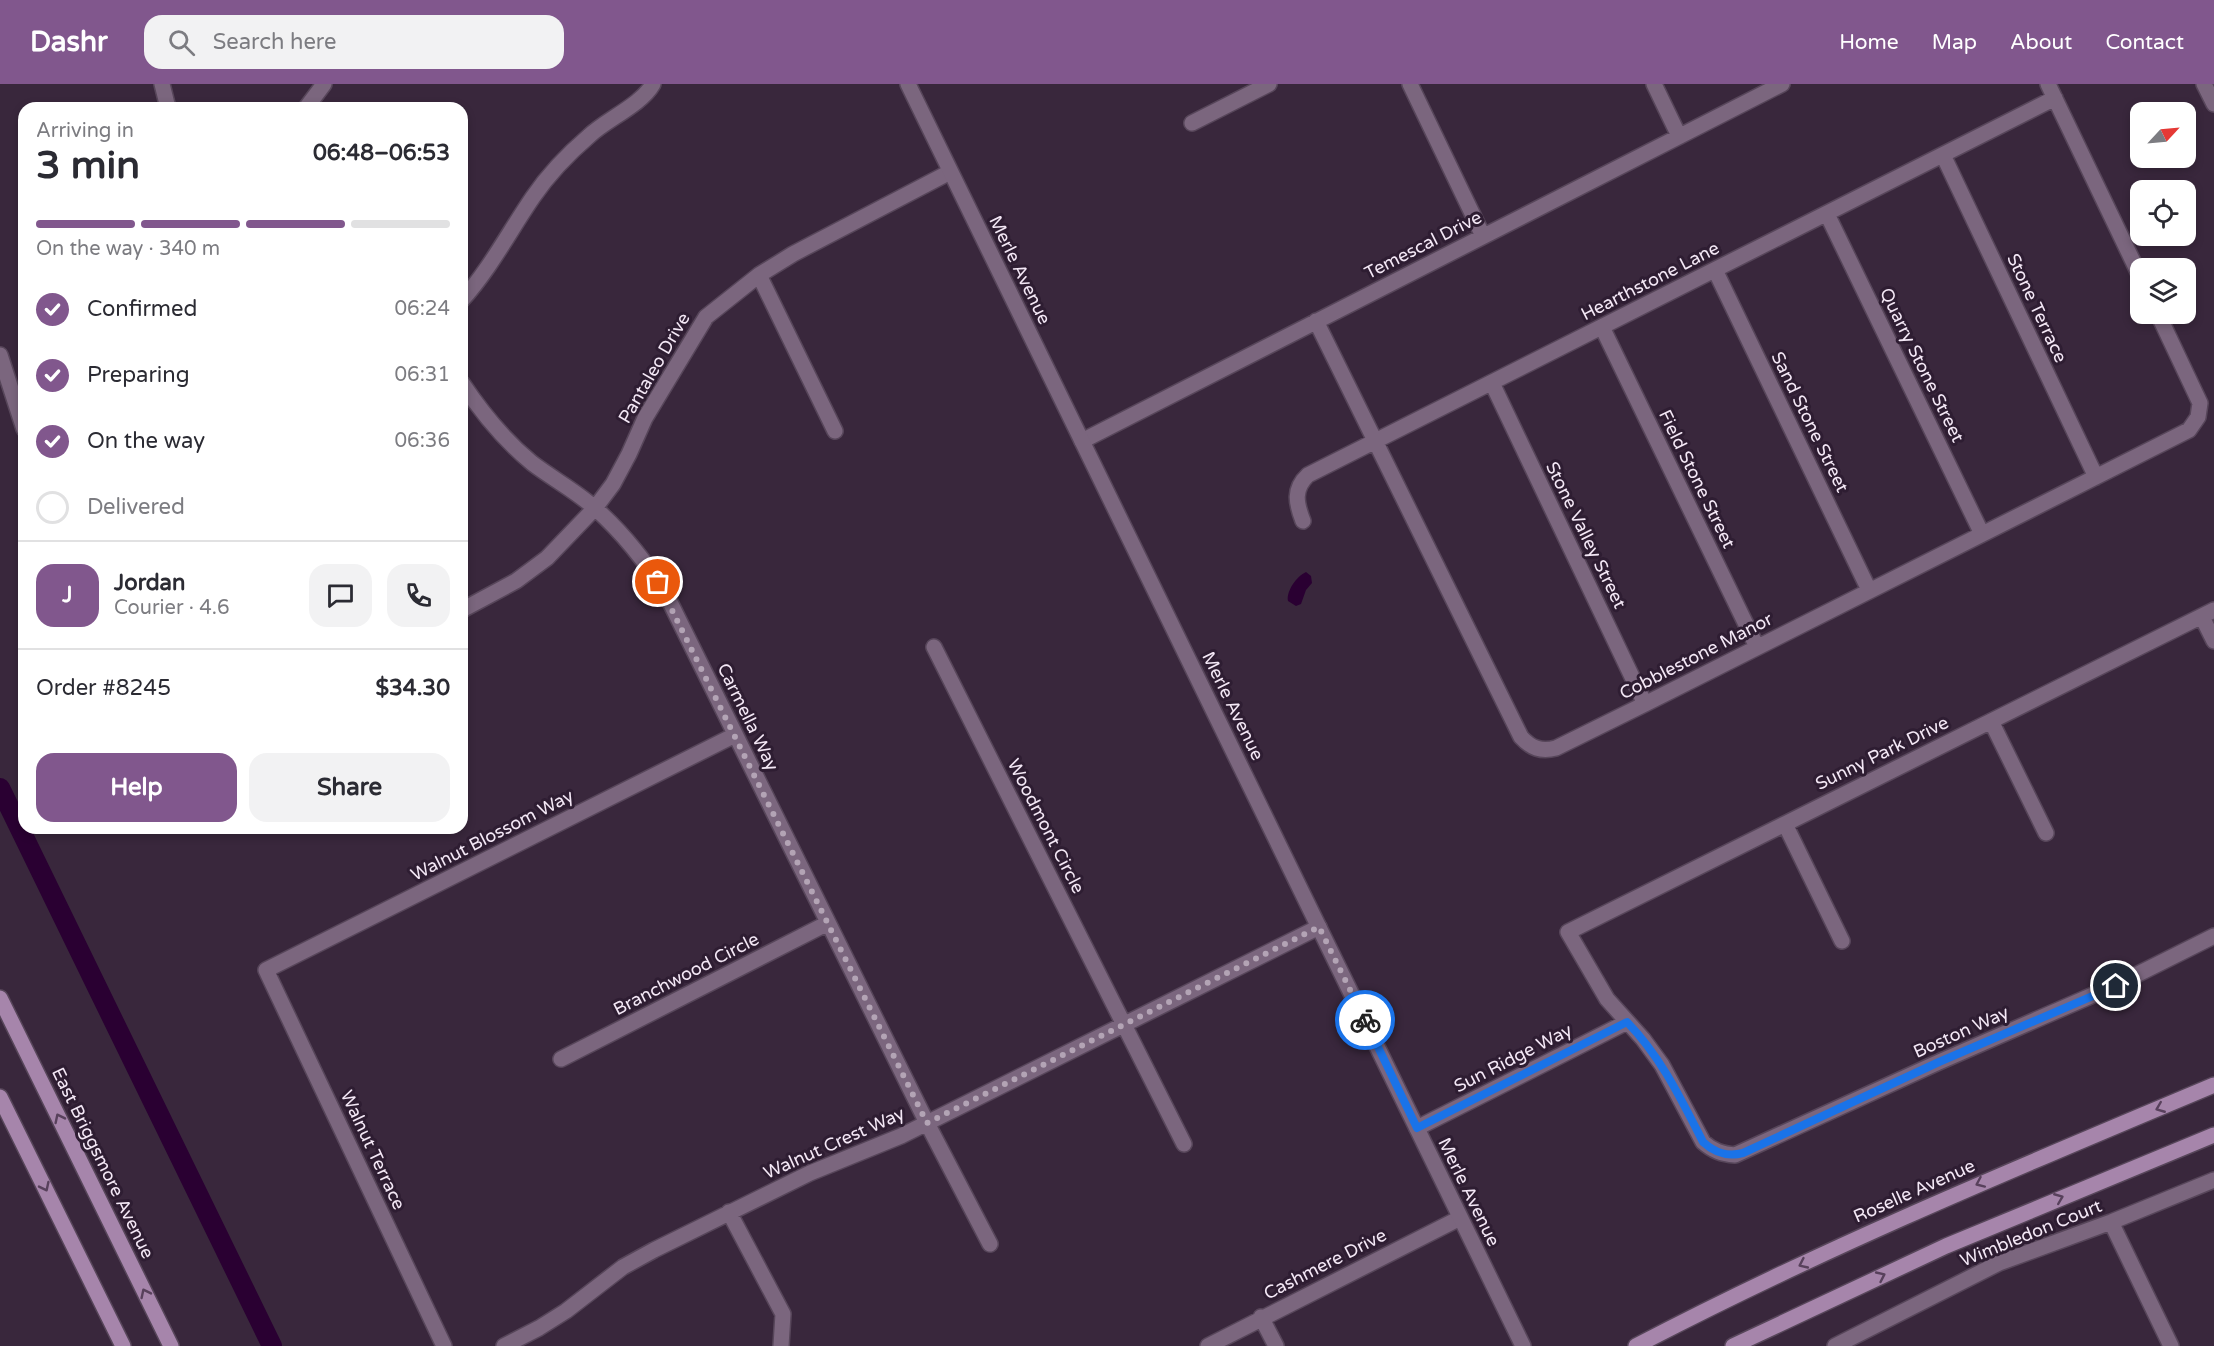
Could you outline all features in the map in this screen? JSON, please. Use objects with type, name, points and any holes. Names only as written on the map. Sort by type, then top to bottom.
[{"type":"main road","name":"East Briggsmore Avenue","points":[[0,998],[171,1346]]},
{"type":"main road","name":"Roselle Avenue","points":[[1636,1346],[1731,1296],[1908,1214],[2214,1085]]},
{"type":"main road","points":[[0,1097],[123,1346]]},
{"type":"main road","points":[[1733,1346],[1946,1246],[2214,1135]]},
{"type":"street","points":[[162,84],[166,102]]},
{"type":"street","points":[[310,102],[324,84]]},
{"type":"street","points":[[468,292],[502,246],[534,195],[560,163],[590,135],[645,95],[653,84]]},
{"type":"street","name":"Merle Avenue","points":[[908,84],[1523,1346]]},
{"type":"street","points":[[1192,123],[1269,84]]},
{"type":"street","points":[[1410,84],[1483,236]]},
{"type":"street","points":[[1654,84],[1679,136]]},
{"type":"street","name":"Temescal Drive","points":[[1082,441],[1782,84]]},
{"type":"street","points":[[2048,84],[2131,258]]},
{"type":"street","points":[[2204,84],[2214,105]]},
{"type":"street","name":"Hearthstone Lane","points":[[1303,521],[1296,504],[1296,493],[1308,475],[2055,98]]},
{"type":"street","name":"Stone Terrace","points":[[1943,155],[2096,477]]},
{"type":"street","name":"Pantaleo Drive","points":[[468,607],[516,581],[547,558],[596,508],[613,484],[645,418],[706,317],[759,275],[793,254],[950,172]]},
{"type":"street","name":"Quarry Stone Street","points":[[1827,214],[1982,534]]},
{"type":"street","name":"Sand Stone Street","points":[[1715,270],[1869,590]]},
{"type":"street","points":[[759,275],[835,430]]},
{"type":"street","name":"Cobblestone Manor","points":[[1316,321],[1521,737],[1537,749],[1547,750],[1556,748],[1646,704],[2189,430],[2198,417],[2200,403],[2163,324]]},
{"type":"street","name":"Field Stone Street","points":[[1602,327],[1756,647]]},
{"type":"street","points":[[0,355],[18,410]]},
{"type":"street","name":"Stone Valley Street","points":[[1492,382],[1646,704]]},
{"type":"street","name":"Carmella Way","points":[[468,392],[482,414],[508,442],[533,464],[596,508],[625,537],[656,578],[927,1123],[990,1244]]},
{"type":"street","points":[[2208,613],[2214,641]]},
{"type":"street","name":"Sunny Park Drive","points":[[1627,1022],[1607,999],[1568,932],[2208,613]]},
{"type":"street","name":"Woodmont Circle","points":[[934,647],[1184,1144]]},
{"type":"street","points":[[1991,720],[2046,833]]},
{"type":"street","name":"Walnut Blossom Way","points":[[266,970],[735,735]]},
{"type":"street","points":[[1785,824],[1842,941]]},
{"type":"street","name":"Branchwood Circle","points":[[561,1059],[828,923]]},
{"type":"street","name":"Walnut Crest Way","points":[[504,1346],[566,1311],[623,1267],[729,1212],[810,1173],[927,1123],[1319,927]]},
{"type":"street","name":"Boston Way","points":[[1627,1022],[1662,1065],[1703,1142],[1722,1154],[1735,1155],[1939,1062],[2116,986],[2214,936]]},
{"type":"street","name":"Walnut Terrace","points":[[266,970],[444,1346]]},
{"type":"street","name":"Sun Ridge Way","points":[[1417,1128],[1627,1022]]},
{"type":"street","name":"Wimbledon Court","points":[[1835,1346],[1999,1263],[2214,1180]]},
{"type":"street","points":[[729,1212],[783,1314],[781,1346]]},
{"type":"street","name":"Cashmere Drive","points":[[1208,1346],[1261,1317],[1460,1218]]},
{"type":"street","points":[[2110,1222],[2171,1346]]},
{"type":"street","points":[[1261,1317],[1276,1346]]},
{"type":"shaded area","points":[[1306,572],[1311,576],[1312,583],[1306,590],[1301,604],[1296,606],[1288,601],[1290,588]]},
{"type":"waterway","points":[[0,788],[18,825]]},
{"type":"waterway","points":[[22,834],[272,1346]]},
{"type":"way so far","points":[[658,582],[666,594],[927,1123],[1319,927],[1365,1020]]},
{"type":"route","points":[[1365,1020],[1417,1128],[1627,1022],[1662,1065],[1703,1142],[1722,1154],[1735,1155],[1939,1062],[2116,986]]}]
